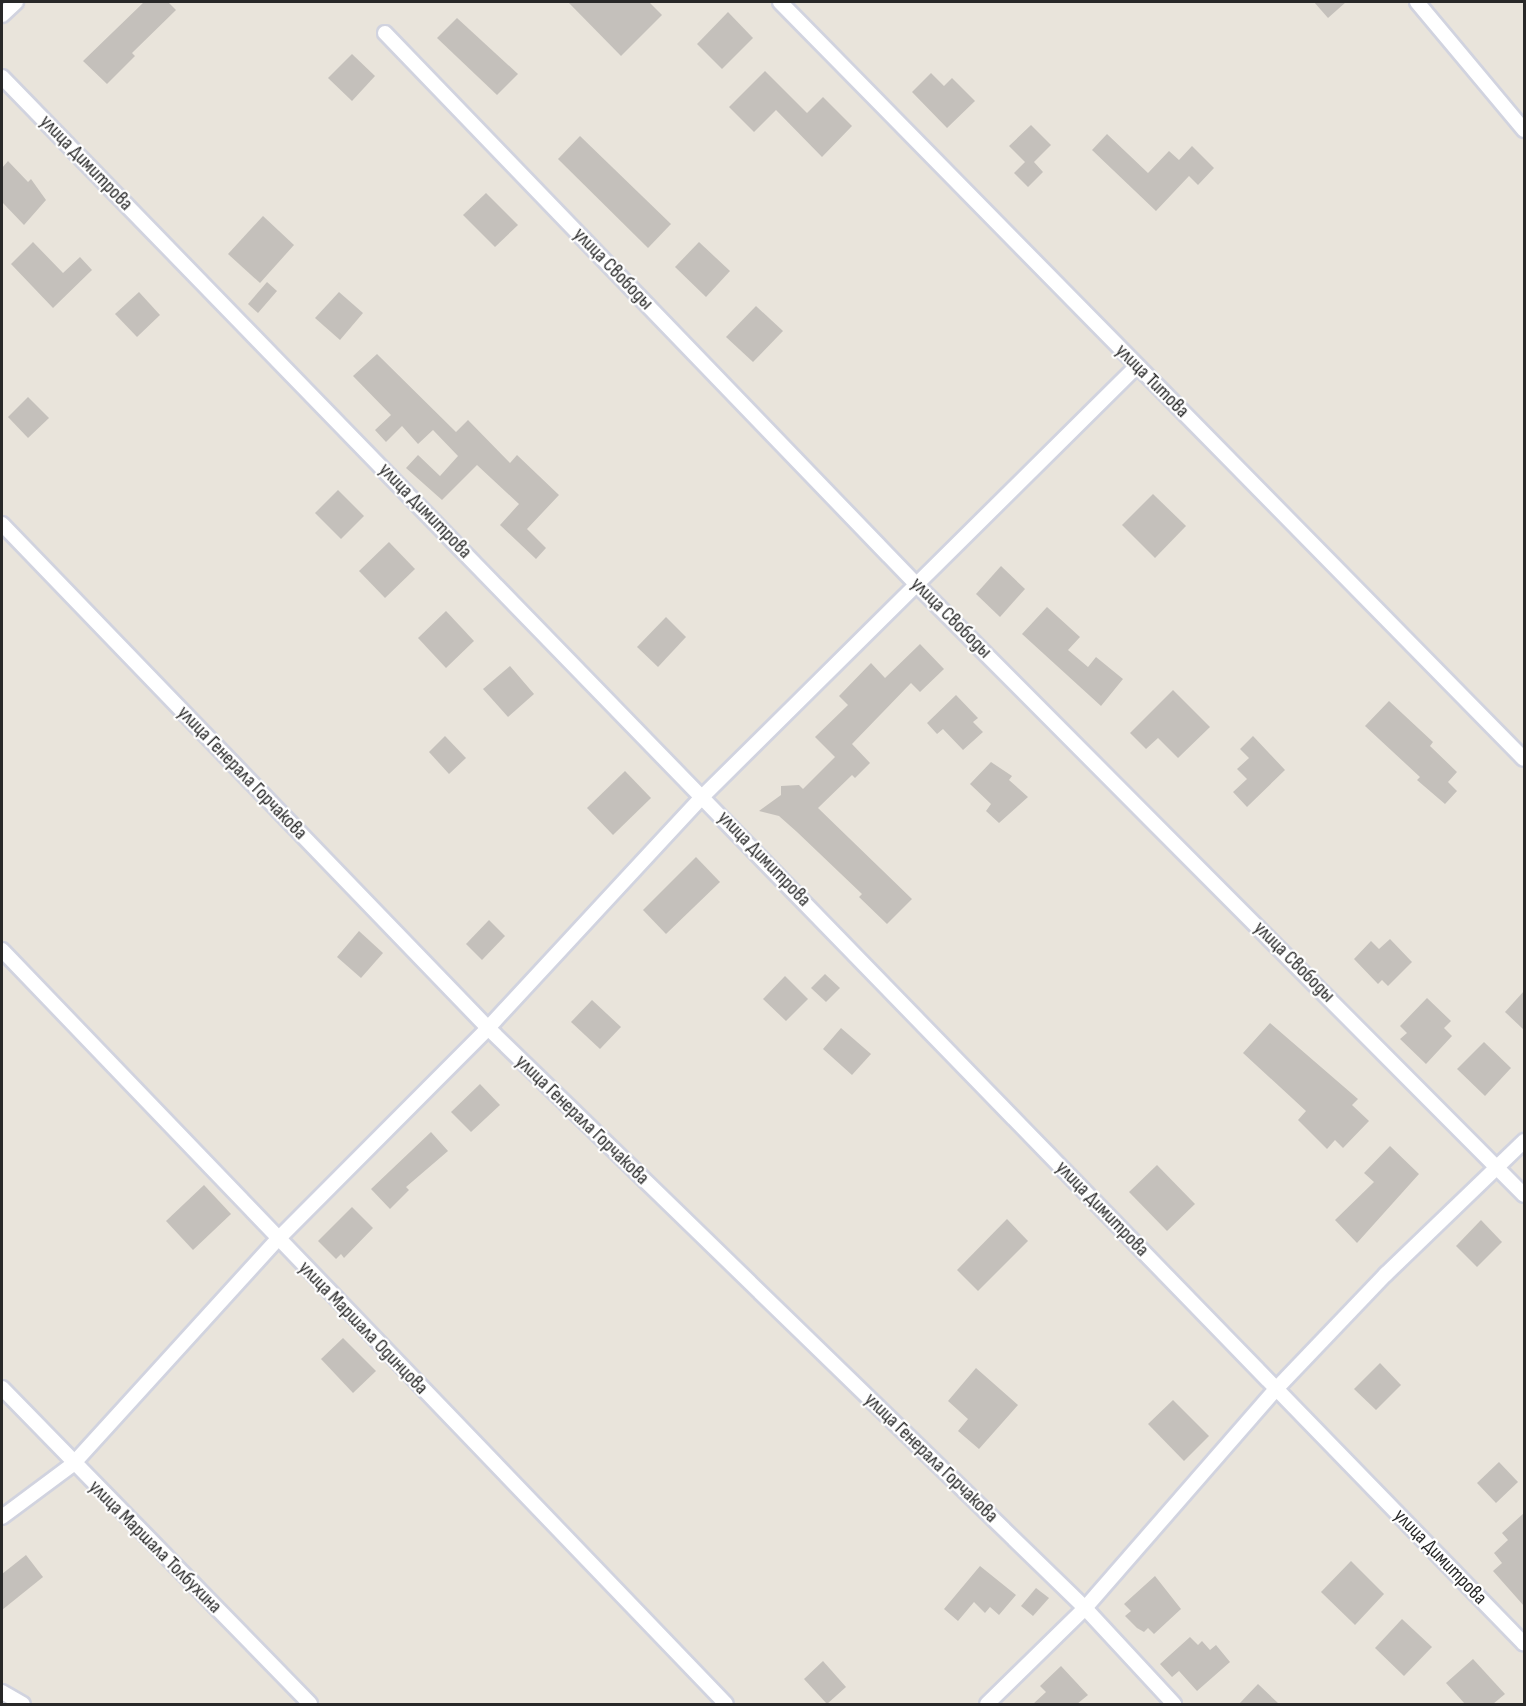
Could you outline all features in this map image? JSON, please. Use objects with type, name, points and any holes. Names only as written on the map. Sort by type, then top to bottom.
[{"type":"street","points":[[2,15],[16,2]]},
{"type":"street","name":"улица Титова","points":[[780,2],[1524,759]]},
{"type":"street","points":[[1416,2],[1524,130]]},
{"type":"street","name":"улица Свободы","points":[[385,33],[918,586],[1524,1195]]},
{"type":"street","name":"улица Димитрова","points":[[2,77],[703,796],[1524,1644]]},
{"type":"street","points":[[2,1517],[74,1464],[277,1240],[488,1028],[703,796],[918,586],[1137,366]]},
{"type":"street","name":"улица Генерала Горчакова","points":[[2,524],[488,1028],[1085,1608],[1173,1704]]},
{"type":"street","name":"улица Маршала Одинцова","points":[[2,950],[277,1240],[726,1704]]},
{"type":"street","points":[[987,1704],[1085,1608],[1276,1389],[1386,1274],[1499,1168],[1524,1141]]},
{"type":"street","name":"улица Маршала Толбухина","points":[[2,1389],[310,1704]]},
{"type":"street","points":[[2,1692],[23,1704]]},
{"type":"building","points":[[144,2],[168,2],[176,10],[132,53],[135,56],[107,84],[83,61]]},
{"type":"building","points":[[568,2],[649,2],[662,15],[621,56]]},
{"type":"building","points":[[1314,2],[1346,2],[1328,18]]},
{"type":"building","points":[[728,12],[753,38],[722,69],[697,44]]},
{"type":"building","points":[[457,18],[518,74],[497,95],[437,38]]},
{"type":"building","points":[[352,54],[375,76],[352,101],[328,78]]},
{"type":"building","points":[[765,71],[807,113],[823,97],[852,126],[822,157],[776,110],[754,132],[729,107]]},
{"type":"building","points":[[931,73],[944,86],[952,78],[975,101],[947,128],[912,92]]},
{"type":"building","points":[[1031,125],[1051,145],[1034,162],[1043,172],[1028,187],[1014,173],[1025,162],[1009,146]]},
{"type":"building","points":[[1107,134],[1148,173],[1169,151],[1179,160],[1192,146],[1214,168],[1198,185],[1189,176],[1156,211],[1092,150]]},
{"type":"building","points":[[580,136],[671,224],[648,248],[558,159]]},
{"type":"building","points":[[8,161],[28,182],[31,179],[46,200],[24,225],[2,202],[2,168]]},
{"type":"building","points":[[486,193],[518,225],[495,247],[463,215]]},
{"type":"building","points":[[263,216],[294,245],[260,283],[228,254]]},
{"type":"building","points":[[33,242],[63,273],[80,257],[92,270],[53,308],[11,264]]},
{"type":"building","points":[[699,242],[730,271],[706,297],[675,267]]},
{"type":"building","points":[[267,282],[277,291],[258,313],[248,304]]},
{"type":"building","points":[[139,292],[160,315],[137,337],[115,314]]},
{"type":"building","points":[[339,292],[363,313],[340,340],[315,318]]},
{"type":"building","points":[[756,306],[783,331],[753,362],[726,337]]},
{"type":"building","points":[[377,354],[456,432],[468,420],[510,463],[517,455],[559,495],[527,529],[546,548],[536,559],[500,525],[519,504],[477,465],[442,500],[406,468],[418,455],[440,476],[458,456],[433,430],[418,444],[402,426],[386,442],[375,430],[391,415],[353,376]]},
{"type":"building","points":[[28,397],[49,418],[28,438],[8,417]]},
{"type":"building","points":[[338,490],[364,516],[341,539],[315,513]]},
{"type":"building","points":[[1153,494],[1186,526],[1155,558],[1122,525]]},
{"type":"building","points":[[389,542],[415,569],[385,598],[359,571]]},
{"type":"building","points":[[1001,566],[1025,589],[1000,617],[976,594]]},
{"type":"building","points":[[1047,607],[1080,637],[1068,650],[1088,667],[1096,657],[1123,679],[1101,706],[1022,634]]},
{"type":"building","points":[[446,611],[474,641],[446,668],[418,638]]},
{"type":"building","points":[[666,617],[686,637],[658,667],[637,647]]},
{"type":"building","points":[[920,644],[944,669],[920,692],[911,683],[852,744],[870,763],[855,778],[852,775],[818,808],[912,899],[887,924],[859,897],[862,894],[779,816],[759,811],[781,795],[781,786],[799,785],[803,789],[835,757],[815,737],[848,705],[839,696],[871,663],[885,678]]},
{"type":"building","points":[[510,666],[534,694],[508,717],[483,689]]},
{"type":"building","points":[[1173,690],[1210,727],[1178,758],[1158,738],[1146,749],[1130,733]]},
{"type":"building","points":[[956,695],[978,718],[973,722],[983,732],[963,750],[943,729],[937,734],[927,723]]},
{"type":"building","points":[[1389,701],[1433,742],[1430,746],[1457,772],[1448,782],[1457,791],[1445,804],[1417,780],[1420,777],[1365,726]]},
{"type":"building","points":[[445,736],[466,758],[449,774],[429,752]]},
{"type":"building","points":[[1253,736],[1285,770],[1247,807],[1233,792],[1247,779],[1237,769],[1249,758],[1240,749]]},
{"type":"building","points":[[991,762],[1012,776],[1009,780],[1028,797],[999,823],[986,811],[991,804],[970,784]]},
{"type":"building","points":[[625,771],[651,798],[613,835],[587,808]]},
{"type":"building","points":[[696,857],[720,882],[666,934],[643,910]]},
{"type":"building","points":[[489,920],[505,936],[482,960],[466,944]]},
{"type":"building","points":[[359,931],[383,953],[361,978],[337,957]]},
{"type":"building","points":[[1390,939],[1412,962],[1388,986],[1382,980],[1378,984],[1354,959],[1371,941],[1379,949]]},
{"type":"building","points":[[825,974],[840,988],[826,1002],[811,988]]},
{"type":"building","points":[[785,976],[808,999],[786,1021],[763,999]]},
{"type":"building","points":[[1524,991],[1524,1030],[1505,1012]]},
{"type":"building","points":[[1427,998],[1451,1021],[1444,1028],[1452,1036],[1426,1064],[1400,1039],[1407,1033],[1400,1026]]},
{"type":"building","points":[[592,1000],[621,1027],[600,1049],[571,1022]]},
{"type":"building","points":[[1270,1023],[1358,1099],[1352,1105],[1369,1121],[1343,1148],[1335,1140],[1327,1149],[1298,1120],[1306,1111],[1243,1053]]},
{"type":"building","points":[[841,1028],[871,1054],[852,1075],[823,1049]]},
{"type":"building","points":[[1484,1042],[1511,1068],[1485,1096],[1457,1069]]},
{"type":"building","points":[[480,1084],[500,1105],[471,1132],[451,1112]]},
{"type":"building","points":[[431,1132],[448,1151],[406,1187],[409,1190],[390,1209],[371,1189]]},
{"type":"building","points":[[1390,1146],[1419,1174],[1357,1243],[1335,1220],[1374,1182],[1364,1173]]},
{"type":"building","points":[[1157,1165],[1195,1204],[1167,1231],[1129,1192]]},
{"type":"building","points":[[204,1185],[231,1214],[193,1250],[166,1221]]},
{"type":"building","points":[[352,1207],[373,1228],[344,1258],[341,1254],[336,1259],[318,1241]]},
{"type":"building","points":[[1007,1219],[1028,1241],[978,1291],[957,1270]]},
{"type":"building","points":[[1481,1220],[1502,1242],[1477,1267],[1456,1246]]},
{"type":"building","points":[[343,1338],[376,1371],[353,1393],[321,1359]]},
{"type":"building","points":[[1380,1363],[1401,1385],[1376,1410],[1354,1389]]},
{"type":"building","points":[[976,1368],[1018,1405],[979,1449],[958,1431],[968,1419],[948,1401]]},
{"type":"building","points":[[1173,1400],[1209,1436],[1184,1461],[1148,1424]]},
{"type":"building","points":[[1499,1462],[1518,1482],[1496,1503],[1477,1483]]},
{"type":"building","points":[[1524,1513],[1524,1606],[1493,1571],[1502,1563],[1494,1553],[1508,1540],[1502,1533]]},
{"type":"building","points":[[26,1555],[43,1577],[2,1610],[2,1574]]},
{"type":"building","points":[[1351,1561],[1384,1594],[1355,1625],[1321,1592]]},
{"type":"building","points":[[980,1566],[1016,1595],[999,1615],[990,1607],[985,1613],[974,1602],[958,1621],[944,1609]]},
{"type":"building","points":[[1155,1576],[1181,1609],[1154,1634],[1148,1628],[1144,1632],[1137,1628],[1125,1616],[1131,1611],[1124,1604]]},
{"type":"building","points":[[1036,1588],[1049,1598],[1033,1616],[1021,1606]]},
{"type":"building","points":[[1402,1619],[1432,1647],[1404,1676],[1375,1648]]},
{"type":"building","points":[[1190,1637],[1198,1645],[1202,1641],[1210,1650],[1216,1645],[1230,1662],[1197,1691],[1179,1671],[1172,1677],[1160,1664]]},
{"type":"building","points":[[1473,1659],[1505,1694],[1493,1704],[1465,1704],[1446,1683]]},
{"type":"building","points":[[823,1661],[846,1687],[827,1704],[804,1679]]},
{"type":"building","points":[[1061,1666],[1088,1695],[1077,1704],[1033,1704],[1046,1692],[1040,1686]]},
{"type":"building","points":[[1258,1684],[1279,1704],[1239,1704]]}]
